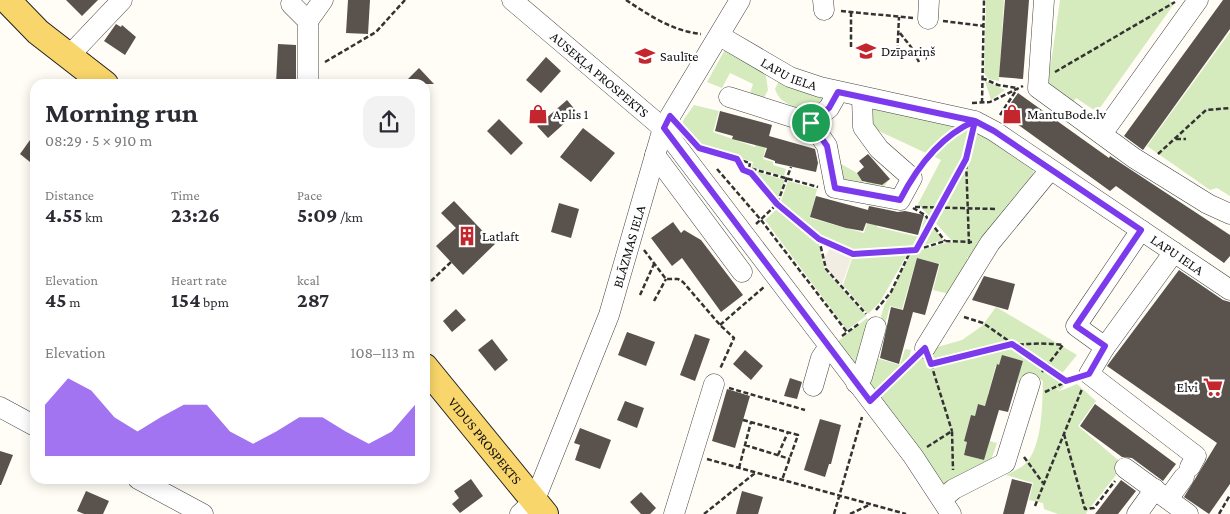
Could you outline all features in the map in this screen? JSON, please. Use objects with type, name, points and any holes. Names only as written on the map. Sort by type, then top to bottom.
[{"type":"main road","points":[[7,0],[38,32],[98,79]]},
{"type":"main road","name":"VIDUS PROSPEKTS","points":[[430,374],[533,510]]},
{"type":"street","points":[[68,57],[122,0]]},
{"type":"street","points":[[309,78],[308,21],[323,0]]},
{"type":"street","name":"AUSEKĻA PROSPEKTS","points":[[512,0],[664,128],[745,233],[856,383],[867,408],[913,456],[949,501]]},
{"type":"street","name":"BLĀZMAS IELA","points":[[533,510],[609,315],[632,231],[664,128],[740,0]]},
{"type":"street","points":[[1044,0],[1037,83],[1042,92],[1145,165],[1208,204],[1230,214]]},
{"type":"street","points":[[1102,134],[1198,0]]},
{"type":"street","points":[[290,4],[308,21]]},
{"type":"street","name":"LAPU IELA","points":[[720,36],[790,77],[862,98],[975,121],[994,131],[1230,290]]},
{"type":"street","points":[[811,123],[829,108],[838,92]]},
{"type":"street","points":[[729,97],[811,123],[827,146],[835,188],[900,200],[912,178],[879,149],[863,127],[862,98]]},
{"type":"street","points":[[655,155],[742,272]]},
{"type":"street","points":[[928,356],[948,312],[990,243],[1050,170]]},
{"type":"street","points":[[1105,346],[1076,326],[1141,230]]},
{"type":"street","points":[[1137,514],[1187,472],[1196,456],[1089,374],[1105,346],[1174,252]]},
{"type":"street","points":[[856,383],[862,377],[870,319]]},
{"type":"street","points":[[813,386],[821,358],[829,346]]},
{"type":"street","points":[[674,514],[714,384]]},
{"type":"street","points":[[949,501],[1005,463],[1011,443],[1036,389]]},
{"type":"street","points":[[0,407],[30,423]]},
{"type":"street","points":[[1125,468],[1188,514]]},
{"type":"street","points":[[147,484],[203,514]]},
{"type":"path","points":[[309,78],[376,32],[405,0]]},
{"type":"path","points":[[626,0],[658,21],[691,33],[720,36]]},
{"type":"path","points":[[912,178],[929,154],[962,127],[980,118],[984,0]]},
{"type":"path","points":[[982,102],[990,102],[1018,88],[1037,83],[1179,0]]},
{"type":"path","points":[[824,5],[850,12],[900,17],[928,10],[984,26]]},
{"type":"path","points":[[850,12],[851,49]]},
{"type":"path","points":[[898,58],[900,17]]},
{"type":"path","points":[[899,32],[911,47],[919,62]]},
{"type":"path","points":[[982,78],[998,85],[1018,88]]},
{"type":"path","points":[[998,119],[1018,88]]},
{"type":"path","points":[[1145,165],[1206,110],[1230,108]]},
{"type":"path","points":[[916,250],[966,159],[975,121]]},
{"type":"path","points":[[1176,139],[1186,139]]},
{"type":"path","points":[[705,155],[699,148],[750,163],[749,170],[777,204],[819,239],[853,254],[910,252],[945,240],[969,242]]},
{"type":"path","points":[[737,159],[743,170],[788,179]]},
{"type":"path","points":[[966,159],[969,250]]},
{"type":"path","points":[[711,162],[761,220],[847,332]]},
{"type":"path","points":[[745,233],[777,204],[791,167]]},
{"type":"path","points":[[912,207],[925,215],[945,240]]},
{"type":"path","points":[[632,231],[666,279]]},
{"type":"path","points":[[819,239],[826,270],[870,319]]},
{"type":"path","points":[[829,346],[847,332],[870,319],[891,292],[910,252]]},
{"type":"path","points":[[431,281],[452,262]]},
{"type":"path","points":[[640,295],[654,264]]},
{"type":"path","points":[[654,300],[666,279]]},
{"type":"path","points":[[666,279],[678,279],[683,282],[720,325],[734,338],[714,384],[805,410]]},
{"type":"path","points":[[720,325],[766,286]]},
{"type":"path","points":[[948,312],[983,323],[1066,381]]},
{"type":"path","points":[[834,514],[867,408],[928,356],[1012,344],[1041,342],[1063,345],[1046,368]]},
{"type":"path","points":[[928,356],[952,431],[949,501]]},
{"type":"path","points":[[1036,389],[1049,388],[1089,374]]},
{"type":"path","points":[[1034,506],[1089,374]]},
{"type":"path","points":[[743,420],[798,435],[782,480]]},
{"type":"path","points":[[739,468],[751,422]]},
{"type":"path","points":[[913,456],[952,431]]},
{"type":"path","points":[[778,455],[788,432]]},
{"type":"path","points":[[1064,432],[1085,509],[1094,508],[1125,468]]},
{"type":"path","points":[[1011,443],[1027,460],[1044,484]]},
{"type":"path","points":[[745,446],[790,459]]},
{"type":"path","points":[[693,456],[906,514]]},
{"type":"path","points":[[704,514],[755,473]]},
{"type":"path","points":[[1219,514],[1230,495]]},
{"type":"path","points":[[850,514],[870,504]]},
{"type":"path","points":[[885,514],[886,509]]},
{"type":"green space","points":[[986,0],[1004,0],[999,81],[988,79],[984,73]]},
{"type":"green space","points":[[1060,0],[1169,0],[1174,4],[1097,112],[1076,98],[1072,104],[1047,90],[1043,69],[1051,63]]},
{"type":"green space","points":[[1230,32],[1230,196],[1217,188],[1210,190],[1147,146]]},
{"type":"green space","points":[[727,46],[765,70],[768,90],[764,98],[749,97],[753,84],[730,73],[722,88],[707,82]]},
{"type":"green space","points":[[783,80],[824,95],[826,103],[815,112],[786,103],[775,89],[778,83]]},
{"type":"green space","points":[[985,81],[1005,90],[991,100]]},
{"type":"green space","points":[[865,102],[974,128],[1033,167],[1034,178],[972,261],[967,257],[968,264],[949,294],[933,290],[940,264],[917,258],[902,309],[890,306],[876,358],[900,365],[905,349],[911,350],[907,364],[875,395],[864,378],[884,306],[911,253],[953,242],[918,204],[941,160],[868,126]]},
{"type":"green space","points":[[694,105],[719,111],[713,132],[755,147],[756,143],[766,146],[763,159],[773,162],[773,165],[786,169],[784,176],[752,167],[753,162],[700,146],[680,125]]},
{"type":"green space","points":[[836,161],[857,173],[864,184],[873,178],[879,187],[890,179],[881,190],[838,180]]},
{"type":"green space","points":[[751,170],[785,180],[777,201]]},
{"type":"green space","points":[[788,181],[817,189],[810,218],[864,233],[867,223],[919,237],[925,217],[943,240],[912,248],[880,252],[848,250],[833,245],[819,237],[780,204]]},
{"type":"green space","points":[[777,209],[818,240],[825,270],[866,316],[847,330],[765,220]]},
{"type":"green space","points":[[908,253],[880,302],[868,314],[843,285],[853,256]]},
{"type":"green space","points":[[996,307],[1077,355],[1059,377],[1067,383],[1060,390],[1051,386],[1060,391],[1077,384],[1096,401],[1078,426],[1124,465],[1087,514],[1058,514],[1044,509],[1043,503],[1029,500],[1033,483],[1006,475],[1024,465],[1030,457],[1035,448],[1042,414],[1043,381],[1036,377],[1025,386],[1017,382],[1023,361],[1002,356],[999,365],[996,365],[988,394],[988,406],[978,404],[975,416],[971,415],[964,440],[967,442],[964,455],[984,460],[990,441],[997,443],[990,463],[943,488],[877,399],[924,351],[962,340],[982,326]]},
{"type":"green space","points":[[867,318],[874,327],[861,376],[837,342]]},
{"type":"shaded area","points":[[832,244],[853,254],[841,286],[826,269],[824,259]]},
{"type":"building","points":[[66,0],[98,0],[82,16]]},
{"type":"building","points":[[348,0],[370,0],[368,34],[346,33]]},
{"type":"building","points":[[1005,0],[1029,0],[1023,79],[999,77]]},
{"type":"building","points":[[1223,0],[1230,0],[1230,29],[1143,150],[1124,136]]},
{"type":"building","points":[[116,24],[121,27],[122,25],[136,37],[125,55],[104,41]]},
{"type":"building","points":[[278,44],[296,45],[296,79],[276,79]]},
{"type":"building","points":[[546,57],[561,71],[541,93],[526,80]]},
{"type":"building","points":[[419,68],[429,79],[408,79]]},
{"type":"building","points":[[1018,93],[1109,158],[1110,156],[1230,235],[1230,256],[1224,263],[1116,186],[1110,191],[1003,114]]},
{"type":"building","points":[[567,100],[577,112],[548,138],[537,126]]},
{"type":"building","points":[[720,111],[772,125],[769,136],[815,149],[818,163],[816,172],[775,163],[775,161],[764,157],[767,148],[732,139],[733,136],[715,131]]},
{"type":"building","points":[[499,119],[523,143],[511,155],[487,131]]},
{"type":"building","points":[[583,128],[615,153],[591,182],[560,157]]},
{"type":"building","points":[[30,140],[30,162],[20,154]]},
{"type":"building","points":[[868,154],[890,179],[882,185],[862,181],[857,173],[864,167],[859,161]]},
{"type":"building","points":[[816,196],[868,210],[869,206],[924,215],[918,235],[866,223],[863,231],[810,217]]},
{"type":"building","name":"Latlaft","points":[[454,201],[495,244],[463,275],[436,246],[456,228],[441,213]]},
{"type":"building","points":[[559,203],[579,209],[571,238],[551,232]]},
{"type":"building","points":[[673,222],[681,233],[684,230],[701,240],[743,295],[721,312],[682,258],[672,266],[651,238]]},
{"type":"building","points":[[917,258],[939,264],[925,315],[913,312],[899,364],[880,358],[891,307],[903,310]]},
{"type":"building","points":[[1179,270],[1223,300],[1230,302],[1230,484],[1209,514],[1184,497],[1217,443],[1107,366]]},
{"type":"building","points":[[984,276],[1015,284],[1008,310],[972,300]]},
{"type":"building","points":[[456,309],[466,320],[452,332],[443,321]]},
{"type":"building","points":[[627,332],[655,342],[646,366],[618,355]]},
{"type":"building","points":[[695,334],[710,339],[695,381],[680,375]]},
{"type":"building","points":[[492,339],[508,360],[495,371],[478,350]]},
{"type":"building","points":[[745,350],[763,366],[751,380],[733,364]]},
{"type":"building","points":[[1002,355],[1023,361],[1008,412],[999,410],[984,460],[964,455],[967,442],[964,441],[971,415],[975,416],[978,404],[985,406],[997,364],[999,365]]},
{"type":"building","points":[[790,378],[802,382],[797,399],[784,396]]},
{"type":"building","points":[[727,389],[750,396],[735,448],[712,441]]},
{"type":"building","points":[[625,401],[644,408],[637,428],[617,420]]},
{"type":"building","points":[[1095,404],[1176,464],[1163,481],[1132,458],[1122,457],[1080,426]]},
{"type":"building","points":[[820,419],[841,425],[831,464],[829,464],[825,477],[804,470]]},
{"type":"building","points":[[580,428],[611,440],[600,469],[575,460],[580,445],[574,443]]},
{"type":"building","points":[[0,451],[13,455],[1,485],[0,485]]},
{"type":"building","points":[[471,479],[483,496],[460,513],[452,504],[459,498],[454,491]]},
{"type":"building","points":[[1012,479],[1032,484],[1024,514],[1003,514]]},
{"type":"building","points":[[1121,480],[1136,491],[1118,514],[1095,514]]},
{"type":"building","points":[[86,491],[109,501],[103,514],[84,514],[77,511]]},
{"type":"building","points":[[742,491],[763,497],[758,514],[736,514]]},
{"type":"building","points":[[641,492],[656,508],[650,514],[641,514],[630,502]]},
{"type":"place","name":"Dzīpariņš","points":[[866,51]]},
{"type":"place","name":"Saulīte","points":[[645,56]]},
{"type":"place","name":"Aplis 1","points":[[538,114]]},
{"type":"place","name":"MantuBode.lv","points":[[1012,114]]},
{"type":"place","name":"Latlaft","points":[[467,236]]},
{"type":"place","name":"Elvi","points":[[1213,387]]},
{"type":"route","points":[[811,123],[827,146],[835,188],[900,200],[912,178],[929,154],[962,127],[975,121],[994,131],[1141,230],[1076,326],[1105,346],[1089,374],[1066,381],[1012,344],[931,364],[925,348],[909,366],[870,401],[664,128],[670,116],[699,148],[737,159],[743,170],[751,173],[777,204],[789,215],[819,239],[853,254],[910,252],[916,250],[966,159],[975,121],[838,92],[829,108],[811,123]]}]
